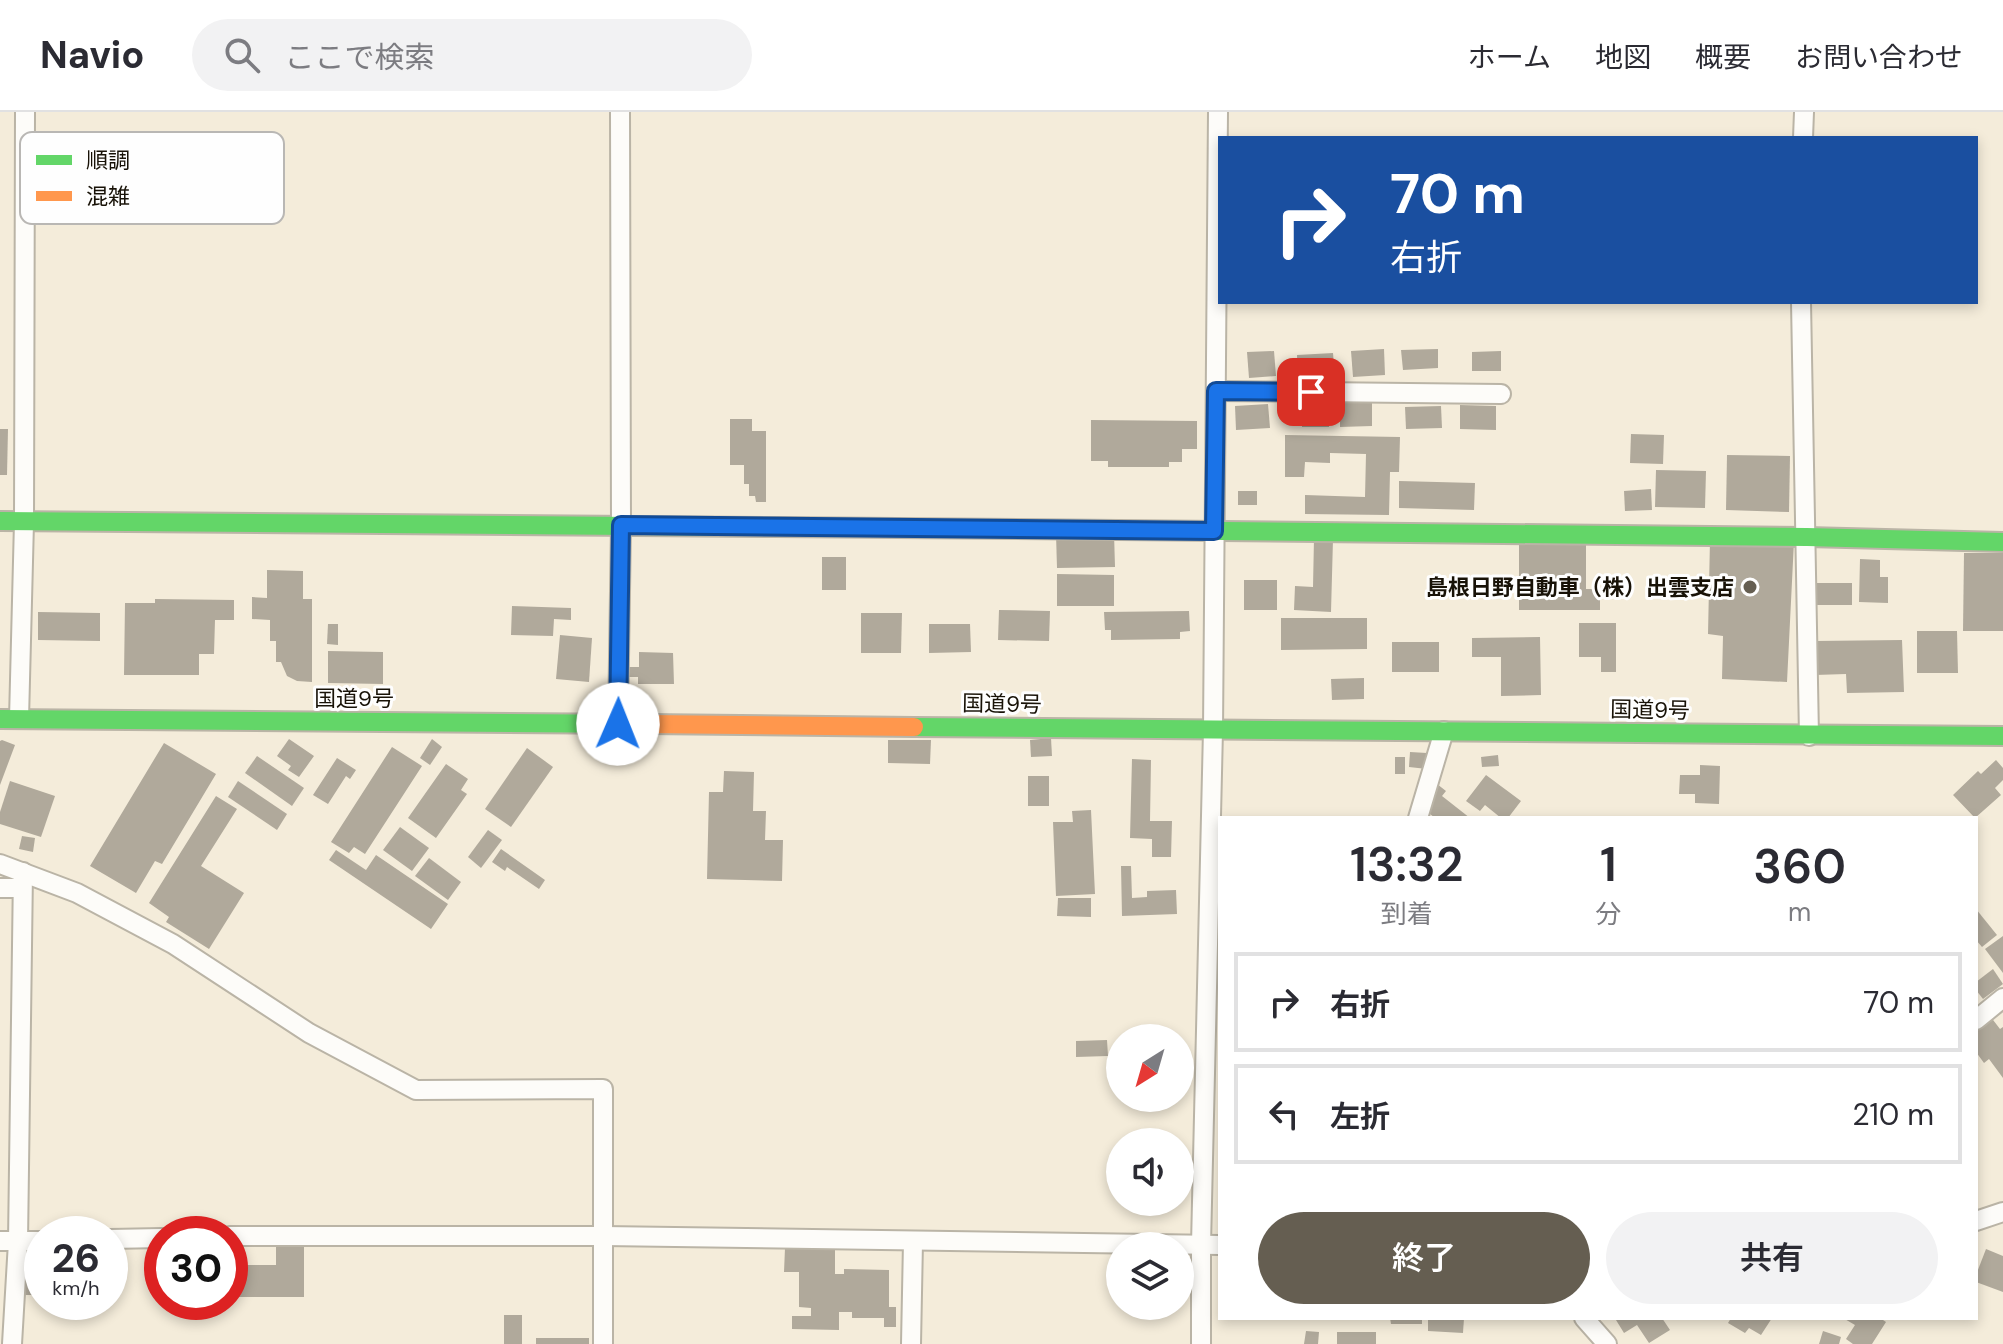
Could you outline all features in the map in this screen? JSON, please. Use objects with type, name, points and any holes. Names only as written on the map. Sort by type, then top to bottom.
[{"type":"main road","points":[[0,521],[1807,537],[2003,542]]},
{"type":"main road","name":"国道9号","points":[[9,719],[2003,736]]},
{"type":"street","points":[[25,112],[25,132]]},
{"type":"street","points":[[618,724],[620,112]]},
{"type":"street","points":[[1201,1344],[1210,1245],[1212,1114],[1218,112]]},
{"type":"street","points":[[1803,136],[1804,112]]},
{"type":"street","points":[[9,719],[24,522],[25,224]]},
{"type":"street","points":[[1801,304],[1809,736]]},
{"type":"street","points":[[1216,391],[1501,394]]},
{"type":"street","points":[[1420,816],[1444,731]]},
{"type":"street","points":[[0,864],[22,880],[77,893],[173,944],[309,1033],[416,1090],[603,1089],[603,1344]]},
{"type":"street","points":[[0,888],[22,880]]},
{"type":"street","points":[[12,1344],[9,1241],[22,880]]},
{"type":"street","points":[[1978,1018],[2003,998]]},
{"type":"street","points":[[1978,1220],[2003,1212]]},
{"type":"street","points":[[248,1236],[604,1236],[1210,1245]]},
{"type":"street","points":[[911,1344],[913,1242]]},
{"type":"street","points":[[1586,1320],[1607,1344]]},
{"type":"building","points":[[1384,349],[1385,375],[1353,377],[1351,351]]},
{"type":"building","points":[[1438,349],[1438,368],[1403,370],[1401,350]]},
{"type":"building","points":[[1274,351],[1276,376],[1249,378],[1247,352]]},
{"type":"building","points":[[1501,351],[1501,371],[1472,371],[1472,352]]},
{"type":"building","points":[[1333,353],[1335,378],[1298,379],[1297,355]]},
{"type":"building","points":[[1340,403],[1372,403],[1372,426],[1340,427]]},
{"type":"building","points":[[1268,404],[1270,428],[1236,430],[1235,406]]},
{"type":"building","points":[[1302,405],[1329,406],[1329,427],[1302,427]]},
{"type":"building","points":[[1460,405],[1496,406],[1496,430],[1460,429]]},
{"type":"building","points":[[1441,406],[1442,428],[1406,429],[1405,407]]},
{"type":"building","points":[[730,419],[752,419],[752,431],[766,431],[766,502],[756,502],[755,496],[749,496],[749,484],[744,484],[744,465],[730,465]]},
{"type":"building","points":[[1091,420],[1197,421],[1197,449],[1182,449],[1182,462],[1169,462],[1169,467],[1108,467],[1108,461],[1091,461]]},
{"type":"building","points":[[0,429],[8,429],[7,475],[0,475]]},
{"type":"building","points":[[1631,434],[1664,435],[1663,464],[1630,463]]},
{"type":"building","points":[[1285,435],[1400,437],[1399,472],[1390,472],[1389,515],[1305,514],[1305,495],[1365,497],[1366,454],[1330,453],[1330,463],[1305,462],[1304,477],[1285,477]]},
{"type":"building","points":[[1727,455],[1790,456],[1789,512],[1726,510]]},
{"type":"building","points":[[1656,470],[1706,471],[1705,508],[1655,507]]},
{"type":"building","points":[[1399,481],[1475,483],[1474,510],[1399,508]]},
{"type":"building","points":[[1651,489],[1652,510],[1625,511],[1624,491]]},
{"type":"building","points":[[1238,491],[1257,491],[1257,505],[1238,505]]},
{"type":"building","points":[[1114,533],[1115,567],[1057,568],[1056,534]]},
{"type":"building","points":[[1519,533],[1586,534],[1586,589],[1600,589],[1600,610],[1519,610]]},
{"type":"building","points":[[1314,538],[1333,539],[1331,612],[1294,610],[1295,586],[1313,587]]},
{"type":"building","name":"島根日野自動車（株）出雲支店","points":[[1710,540],[1794,541],[1787,682],[1722,679],[1723,636],[1708,634]]},
{"type":"building","points":[[1964,553],[2003,553],[2003,631],[1963,631]]},
{"type":"building","points":[[822,557],[846,557],[846,590],[822,590]]},
{"type":"building","points":[[1860,559],[1880,560],[1880,577],[1888,577],[1888,603],[1859,602]]},
{"type":"building","points":[[267,570],[303,571],[303,599],[312,599],[312,682],[297,681],[287,676],[281,662],[276,662],[276,641],[270,641],[270,620],[252,619],[252,597],[267,598]]},
{"type":"building","points":[[1057,574],[1114,575],[1114,606],[1057,606]]},
{"type":"building","points":[[1244,580],[1277,580],[1277,610],[1244,610]]},
{"type":"building","points":[[1817,583],[1852,583],[1852,605],[1817,605]]},
{"type":"building","points":[[155,599],[234,600],[234,620],[215,620],[214,654],[199,654],[199,675],[124,675],[125,603],[155,603]]},
{"type":"building","points":[[512,606],[571,608],[571,620],[554,619],[553,636],[511,635]]},
{"type":"building","points":[[999,610],[1050,611],[1049,641],[998,640]]},
{"type":"building","points":[[1189,611],[1190,631],[1180,632],[1180,639],[1111,640],[1111,630],[1105,630],[1104,612]]},
{"type":"building","points":[[38,612],[100,613],[100,641],[38,640]]},
{"type":"building","points":[[861,613],[902,613],[901,653],[861,653]]},
{"type":"building","points":[[1281,618],[1367,618],[1367,649],[1281,650]]},
{"type":"building","points":[[1579,623],[1616,623],[1616,672],[1601,672],[1601,657],[1579,657]]},
{"type":"building","points":[[328,624],[338,624],[338,645],[327,644]]},
{"type":"building","points":[[929,624],[970,624],[971,652],[929,653]]},
{"type":"building","points":[[1917,631],[1957,631],[1958,673],[1917,673]]},
{"type":"building","points":[[560,635],[592,638],[589,682],[556,679]]},
{"type":"building","points":[[1540,637],[1541,695],[1501,696],[1501,657],[1472,657],[1472,638]]},
{"type":"building","points":[[1902,640],[1904,692],[1847,693],[1846,674],[1815,675],[1815,641]]},
{"type":"building","points":[[1392,642],[1439,642],[1439,672],[1392,672]]},
{"type":"building","points":[[328,651],[383,652],[383,684],[328,683]]},
{"type":"building","points":[[639,652],[673,653],[674,684],[638,684],[638,677],[629,677],[629,667],[639,667]]},
{"type":"building","points":[[1364,678],[1364,699],[1332,700],[1331,679]]},
{"type":"building","points":[[1051,738],[1052,756],[1031,757],[1030,740]]},
{"type":"building","points":[[289,739],[314,756],[299,777],[288,770],[291,766],[277,756]]},
{"type":"building","points":[[432,739],[442,747],[430,765],[420,758]]},
{"type":"building","points":[[888,740],[931,740],[930,764],[888,763]]},
{"type":"building","points":[[0,741],[15,745],[0,785]]},
{"type":"building","points":[[164,743],[216,774],[162,864],[155,861],[136,893],[90,866]]},
{"type":"building","points":[[392,747],[422,766],[365,854],[354,847],[349,853],[331,842]]},
{"type":"building","points":[[527,748],[553,767],[511,827],[485,809]]},
{"type":"building","points":[[1410,752],[1427,753],[1427,769],[1409,767]]},
{"type":"building","points":[[1498,755],[1499,766],[1482,767],[1481,757]]},
{"type":"building","points":[[257,756],[304,788],[292,806],[245,773]]},
{"type":"building","points":[[1395,757],[1405,757],[1405,774],[1395,774]]},
{"type":"building","points":[[337,758],[356,770],[350,779],[346,776],[328,804],[313,795]]},
{"type":"building","points":[[1132,759],[1151,760],[1150,821],[1172,821],[1171,857],[1152,857],[1152,839],[1130,838]]},
{"type":"building","points":[[1996,760],[2003,768],[2003,780],[1995,788],[2001,795],[1977,816],[1973,816],[1953,795],[1978,771],[1981,774]]},
{"type":"building","points":[[446,764],[468,779],[461,790],[467,794],[436,838],[408,818]]},
{"type":"building","points":[[1700,765],[1720,766],[1719,804],[1695,803],[1695,794],[1679,794],[1680,775],[1700,775]]},
{"type":"building","points":[[724,771],[754,772],[753,811],[766,811],[765,840],[783,840],[782,881],[707,879],[709,792],[723,792]]},
{"type":"building","points":[[1486,775],[1521,801],[1510,816],[1499,816],[1485,805],[1480,811],[1466,801]]},
{"type":"building","points":[[1028,776],[1049,776],[1049,806],[1028,806]]},
{"type":"building","points":[[10,781],[55,796],[41,837],[0,824],[0,812]]},
{"type":"building","points":[[238,781],[287,814],[277,830],[228,797]]},
{"type":"building","points":[[1437,784],[1446,791],[1442,796],[1467,816],[1433,816],[1424,809],[1434,796],[1430,793]]},
{"type":"building","points":[[216,796],[237,809],[201,866],[244,893],[209,949],[166,922],[169,917],[149,903]]},
{"type":"building","points":[[1091,810],[1095,894],[1056,896],[1053,822],[1073,822],[1072,811]]},
{"type":"building","points":[[400,827],[429,848],[412,871],[383,850]]},
{"type":"building","points":[[488,830],[502,840],[481,868],[468,857]]},
{"type":"building","points":[[22,836],[35,838],[33,852],[19,849]]},
{"type":"building","points":[[501,849],[545,880],[539,889],[507,867],[505,871],[492,862]]},
{"type":"building","points":[[336,850],[366,870],[376,855],[448,904],[431,929],[329,860]]},
{"type":"building","points":[[429,858],[461,882],[448,900],[415,876]]},
{"type":"building","points":[[1121,866],[1131,866],[1132,898],[1147,897],[1147,891],[1176,890],[1177,914],[1122,916]]},
{"type":"building","points":[[1058,898],[1091,898],[1091,917],[1057,916]]},
{"type":"building","points":[[1978,911],[1997,935],[1982,947],[1978,942]]},
{"type":"building","points":[[2003,936],[2003,973],[1985,949]]},
{"type":"building","points":[[1993,969],[2003,984],[1983,999],[1978,993],[1978,980]]},
{"type":"building","points":[[1990,1016],[2000,1029],[2003,1027],[2003,1078],[1989,1059],[1984,1063],[1978,1055],[1978,1025]]},
{"type":"building","points":[[1106,1040],[1106,1056],[1076,1057],[1076,1041]]},
{"type":"building","points":[[276,1245],[304,1245],[304,1297],[248,1297],[248,1265],[276,1265]]},
{"type":"building","points":[[785,1248],[835,1249],[835,1274],[844,1274],[844,1269],[889,1270],[889,1307],[896,1307],[896,1327],[884,1327],[884,1318],[852,1318],[852,1312],[839,1312],[839,1330],[792,1329],[792,1316],[811,1316],[811,1308],[799,1307],[799,1272],[784,1272]]},
{"type":"building","points":[[1986,1249],[2003,1256],[2003,1292],[1978,1283],[1978,1270]]},
{"type":"building","points":[[504,1315],[522,1315],[522,1344],[504,1344]]},
{"type":"building","points":[[1390,1320],[1422,1320],[1422,1324],[1391,1324]]},
{"type":"building","points":[[1428,1320],[1464,1320],[1463,1333],[1428,1331]]},
{"type":"building","points":[[1616,1320],[1663,1320],[1670,1330],[1649,1343],[1637,1325],[1624,1333]]},
{"type":"building","points":[[1730,1320],[1771,1320],[1761,1335],[1749,1328],[1745,1333],[1728,1323]]},
{"type":"building","points":[[1846,1320],[1886,1322],[1872,1344],[1853,1344],[1846,1339],[1855,1325]]},
{"type":"building","points":[[1306,1331],[1319,1332],[1318,1344],[1304,1344]]},
{"type":"building","points":[[1823,1331],[1841,1337],[1839,1344],[1819,1344]]},
{"type":"building","points":[[1337,1332],[1376,1332],[1376,1344],[1337,1344]]},
{"type":"building","points":[[536,1338],[589,1338],[589,1344],[536,1344]]},
{"type":"traffic: fast","points":[[0,521],[776,527]]},
{"type":"traffic: fast","points":[[1119,530],[2003,542]]},
{"type":"traffic: fast","points":[[0,719],[646,724]]},
{"type":"traffic: fast","points":[[914,727],[2003,736]]},
{"type":"traffic: slow","points":[[776,527],[1119,530]]},
{"type":"traffic: slow","points":[[646,724],[914,727]]},
{"type":"place","name":"島根日野自動車（株）出雲支店","points":[[1750,587]]},
{"type":"route","points":[[618,724],[621,525],[1214,531],[1216,391],[1311,392]]}]
